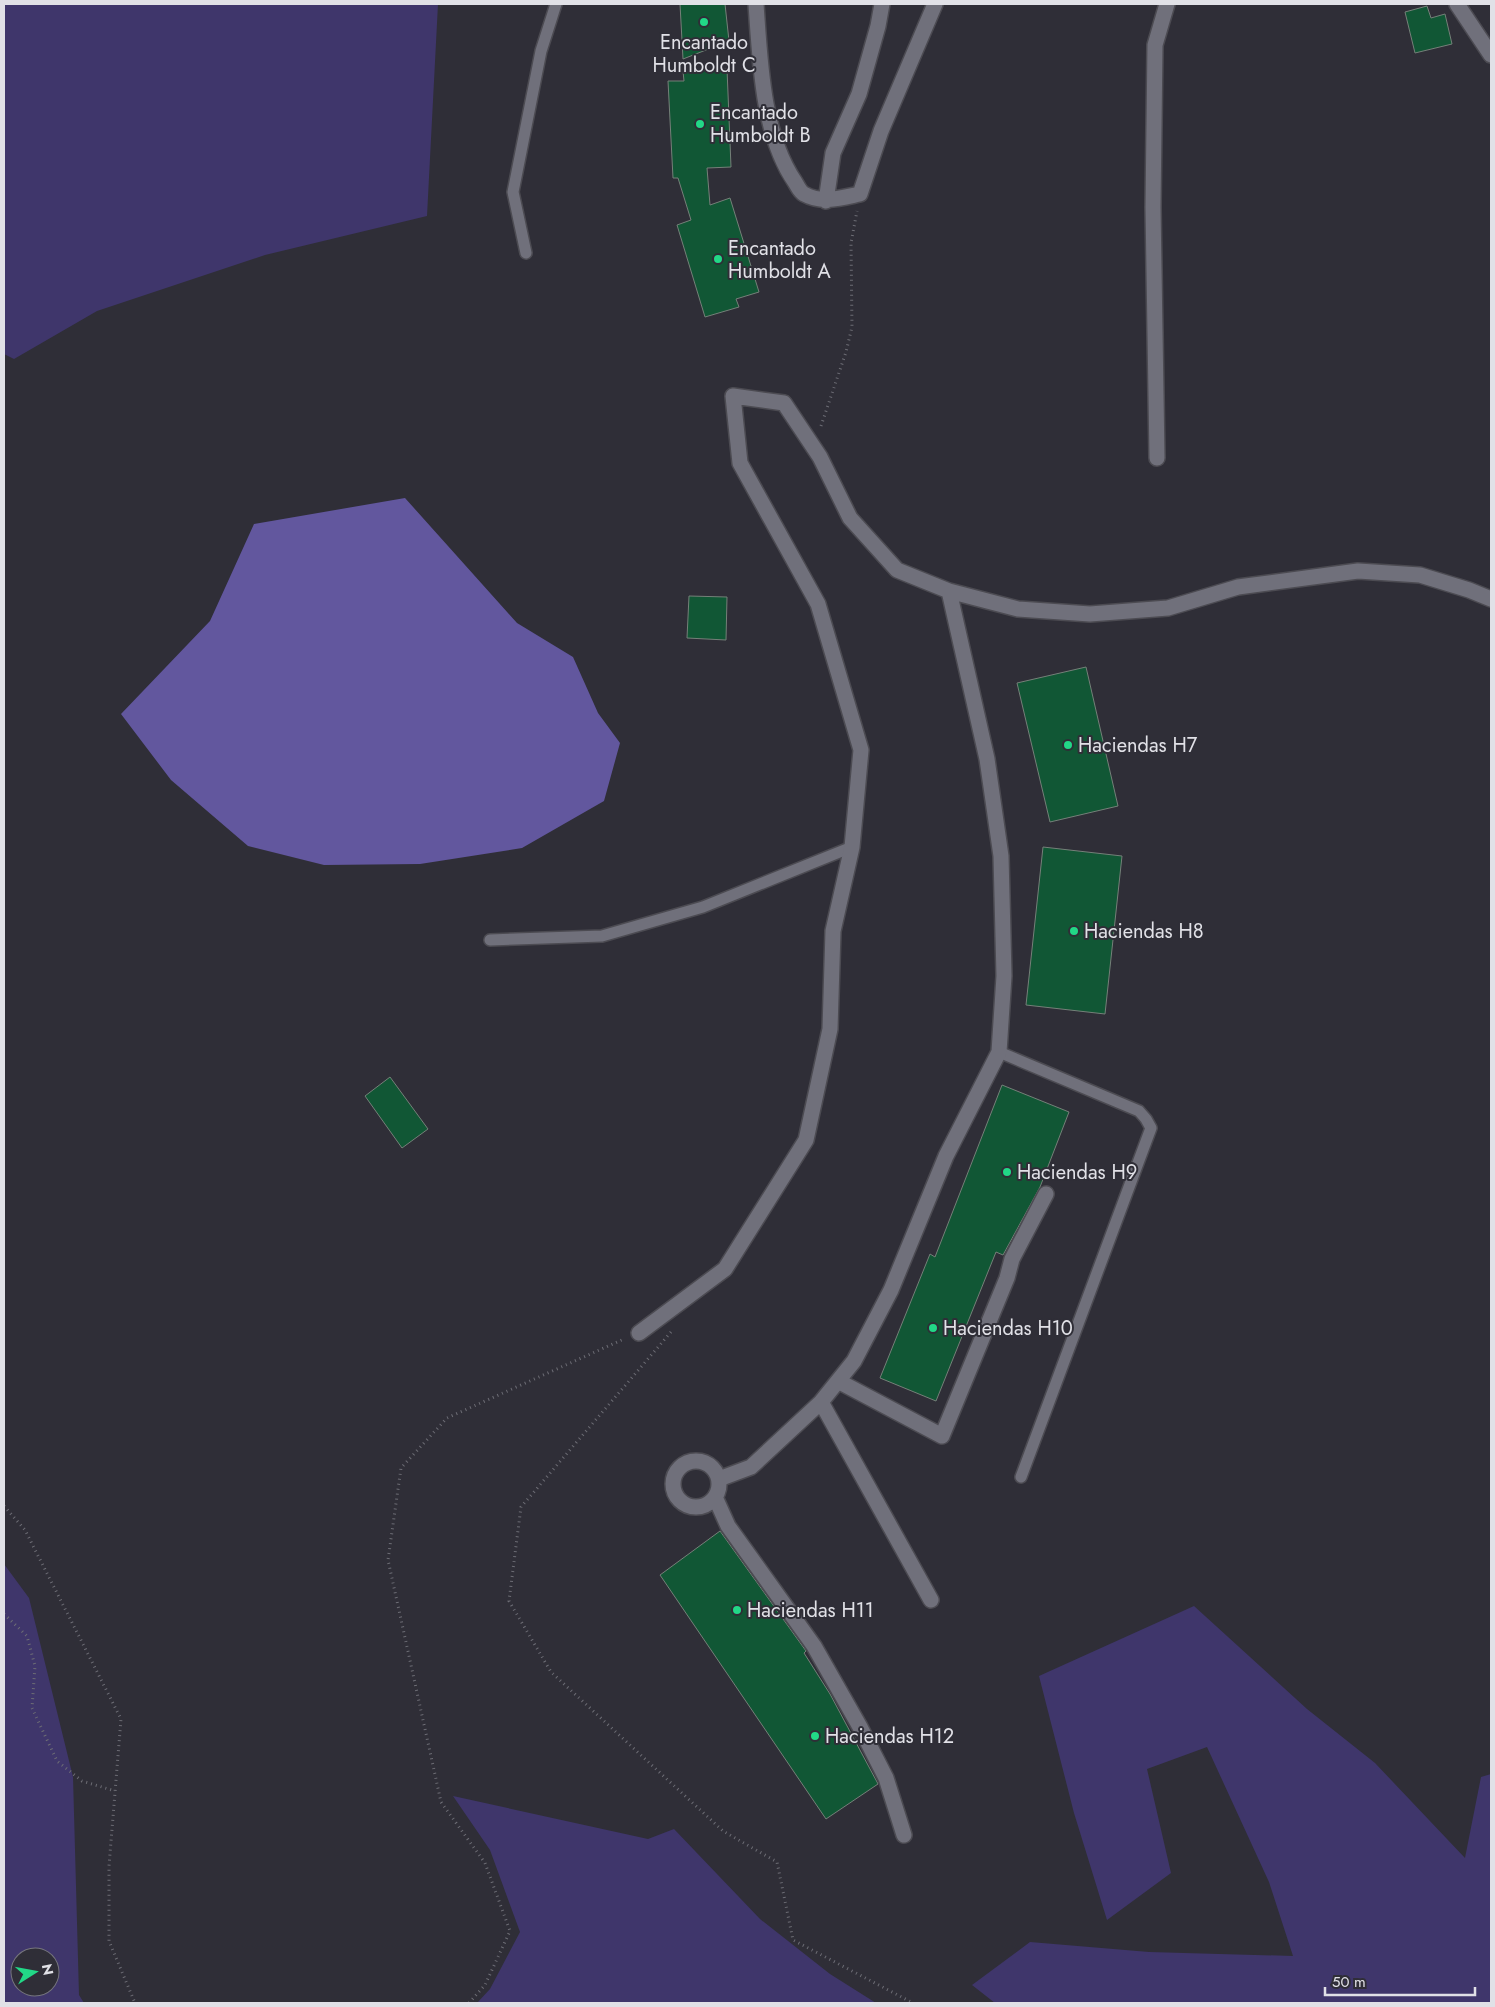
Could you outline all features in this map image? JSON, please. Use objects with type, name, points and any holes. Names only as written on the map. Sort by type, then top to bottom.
[{"type":"street","points":[[756,4],[759,52],[771,128],[788,171],[803,193],[826,201],[860,194],[881,131],[935,4]]},
{"type":"street","points":[[826,201],[833,153],[859,94],[878,26],[882,4]]},
{"type":"street","points":[[1157,458],[1153,207],[1155,45],[1167,4]]},
{"type":"street","points":[[1457,4],[1491,55]]},
{"type":"street","points":[[639,1333],[726,1269],[806,1140],[830,1029],[833,931],[852,847],[861,750],[818,604],[740,463],[733,396],[784,403],[820,457],[850,518],[897,570],[949,591],[1018,609],[1090,614],[1168,608],[1238,587],[1358,571],[1420,575],[1468,590],[1491,600]]},
{"type":"street","points":[[719,1480],[751,1467],[821,1402],[854,1361],[891,1290],[946,1156],[1000,1052],[1004,976],[1001,856],[987,759],[949,591]]},
{"type":"street","points":[[838,1381],[942,1436],[1007,1278],[1012,1259],[1046,1194]]},
{"type":"street","points":[[821,1402],[931,1600]]},
{"type":"street","points":[[715,1497],[702,1506],[687,1505],[675,1494],[673,1479],[681,1465],[696,1460],[711,1466],[719,1480],[715,1497],[728,1526],[814,1646],[886,1778],[904,1835]]},
{"type":"lane","points":[[526,253],[513,192],[541,51],[556,4]]},
{"type":"lane","points":[[490,940],[602,936],[703,907],[852,847]]},
{"type":"lane","points":[[1000,1052],[1139,1111],[1146,1118],[1151,1128],[1021,1477]]},
{"type":"path","points":[[820,457],[821,426],[846,352],[852,327],[851,243],[860,194]]},
{"type":"path","points":[[674,1329],[521,1507],[509,1601],[551,1672],[723,1831],[777,1862],[792,1940],[913,2003]]},
{"type":"path","points":[[469,2003],[486,1985],[510,1931],[485,1862],[441,1802],[388,1560],[401,1468],[447,1418],[639,1333]]},
{"type":"path","points":[[4,1506],[25,1530],[121,1719],[110,1866],[108,1941],[135,2003]]},
{"type":"path","points":[[4,1614],[28,1636],[35,1666],[32,1708],[57,1761],[82,1782],[115,1791]]},
{"type":"shaded area","points":[[4,4],[438,4],[427,216],[265,255],[97,311],[14,359],[4,354]]},
{"type":"shaded area","points":[[405,498],[517,623],[573,657],[598,713],[620,743],[604,801],[522,848],[420,864],[324,865],[248,846],[171,780],[121,714],[210,621],[254,524]]},
{"type":"shaded area","points":[[4,1564],[29,1598],[73,1777],[79,1995],[84,2003],[4,2003]]},
{"type":"shaded area","points":[[1194,1606],[1307,1709],[1375,1763],[1465,1858],[1481,1777],[1491,1774],[1491,2003],[995,2003],[972,1985],[1030,1942],[1149,1952],[1293,1956],[1269,1882],[1207,1747],[1147,1769],[1171,1873],[1107,1920],[1074,1813],[1039,1676]]},
{"type":"shaded area","points":[[453,1796],[648,1839],[674,1829],[760,1919],[830,1974],[876,2003],[477,2003],[490,1989],[520,1932],[490,1850]]},
{"type":"building","name":"Encantado Humboldt C","points":[[680,4],[725,4],[729,41],[683,59]]},
{"type":"building","points":[[1427,6],[1431,18],[1445,14],[1452,44],[1415,53],[1405,12]]},
{"type":"building","points":[[727,69],[731,167],[707,168],[710,205],[730,198],[759,292],[736,299],[739,307],[705,317],[677,225],[691,220],[678,178],[673,178],[668,81],[684,81],[683,71]]},
{"type":"building","points":[[689,596],[727,597],[726,640],[687,638]]},
{"type":"building","name":"Haciendas H7","points":[[1086,667],[1118,806],[1050,822],[1017,683]]},
{"type":"building","name":"Haciendas H8","points":[[1043,847],[1122,856],[1105,1014],[1026,1005]]},
{"type":"building","points":[[390,1077],[428,1129],[402,1148],[365,1096]]},
{"type":"building","points":[[1002,1085],[1069,1112],[1040,1187],[1003,1255],[996,1252],[936,1401],[880,1378],[930,1254],[935,1257]]},
{"type":"building","points":[[720,1531],[806,1651],[804,1653],[830,1694],[878,1784],[826,1819],[660,1575]]},
{"type":"place","name":"Encantado Humboldt C","points":[[704,22]]},
{"type":"place","name":"Encantado Humboldt B","points":[[700,124]]},
{"type":"place","name":"Encantado Humboldt A","points":[[718,259]]},
{"type":"place","name":"Haciendas H7","points":[[1068,745]]},
{"type":"place","name":"Haciendas H8","points":[[1074,931]]},
{"type":"place","name":"Haciendas H9","points":[[1007,1172]]},
{"type":"place","name":"Haciendas H10","points":[[933,1328]]},
{"type":"place","name":"Haciendas H11","points":[[737,1610]]},
{"type":"place","name":"Haciendas H12","points":[[815,1736]]}]
